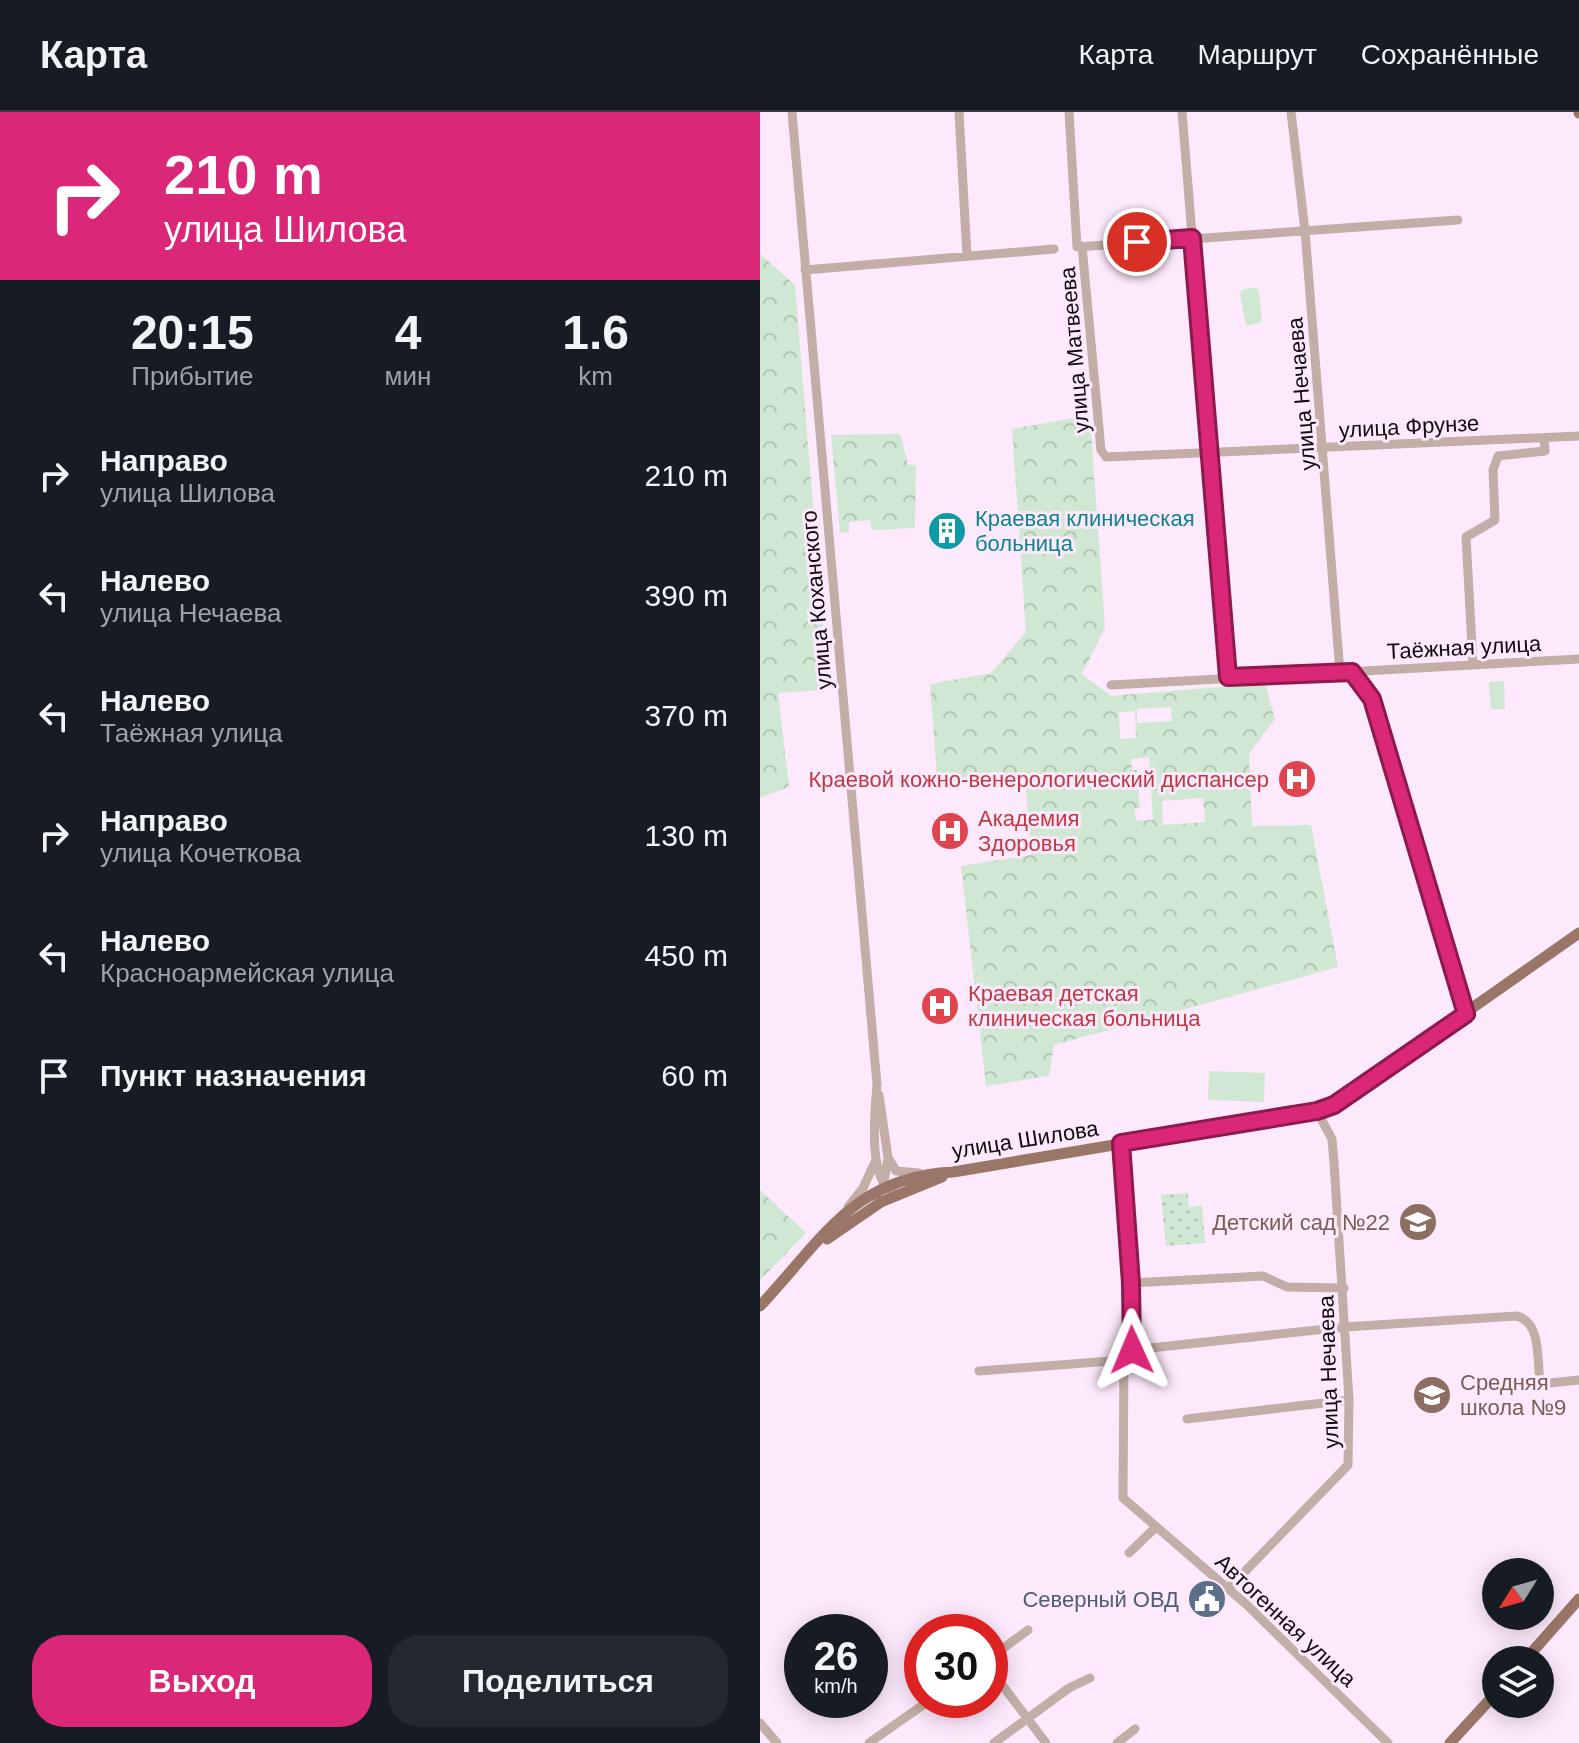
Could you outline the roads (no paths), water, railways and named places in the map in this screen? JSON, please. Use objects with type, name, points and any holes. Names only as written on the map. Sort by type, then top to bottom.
[{"type":"main road","name":"улица Шилова","points":[[760,1306],[816,1246],[884,1185],[926,1173],[953,1172],[1317,1111],[1350,1096],[1579,933]]},
{"type":"main road","points":[[848,1218],[953,1172]]},
{"type":"main road","points":[[1537,1646],[1579,1599]]},
{"type":"main road","points":[[1450,1743],[1482,1708]]},
{"type":"street","name":"улица Коханского","points":[[792,112],[877,1085]]},
{"type":"street","points":[[959,112],[967,256]]},
{"type":"street","name":"улица Матвеева","points":[[1069,112],[1079,247],[1101,450]]},
{"type":"street","points":[[1182,112],[1228,677]]},
{"type":"street","name":"улица Нечаева","points":[[1291,112],[1305,231],[1340,673]]},
{"type":"street","points":[[1079,247],[1458,220]]},
{"type":"street","points":[[805,270],[1054,249]]},
{"type":"street","name":"улица Фрунзе","points":[[1101,450],[1113,459],[1579,436]]},
{"type":"street","points":[[1473,665],[1466,537],[1495,520],[1493,470],[1498,456],[1545,451],[1544,438]]},
{"type":"street","name":"Таёжная улица","points":[[1111,685],[1579,659]]},
{"type":"street","points":[[1352,672],[1372,699],[1466,1014]]},
{"type":"street","points":[[877,1085],[877,1155],[884,1185],[898,1194]]},
{"type":"street","points":[[877,1085],[888,1158],[884,1185]]},
{"type":"street","name":"улица Нечаева","points":[[1229,1588],[1343,1472],[1349,1454],[1344,1288],[1332,1139],[1317,1111]]},
{"type":"street","points":[[1121,1143],[1131,1283],[1128,1353]]},
{"type":"street","points":[[848,1218],[877,1155]]},
{"type":"street","points":[[888,1158],[896,1171],[926,1173]]},
{"type":"street","points":[[1131,1283],[1263,1276],[1287,1287],[1344,1288]]},
{"type":"street","points":[[979,1371],[1111,1361],[1128,1353],[1345,1327],[1527,1318],[1534,1326],[1540,1384],[1579,1380]]},
{"type":"street","name":"Автогенная улица","points":[[1128,1353],[1123,1498],[1229,1588],[1388,1743]]},
{"type":"street","points":[[1187,1419],[1349,1400]]},
{"type":"street","points":[[1129,1553],[1155,1528]]},
{"type":"street","points":[[1008,1645],[1028,1630]]},
{"type":"street","points":[[994,1743],[1090,1678]]},
{"type":"street","points":[[1008,1693],[1046,1743]]},
{"type":"street","points":[[869,1743],[904,1718]]},
{"type":"street","points":[[761,1725],[777,1743]]},
{"type":"street","points":[[1117,1743],[1135,1729]]},
{"type":"place","name":"Краевая клиническая больница","points":[[947,531]]},
{"type":"place","name":"Краевой кожно-венерологический диспансер","points":[[1297,779]]},
{"type":"place","name":"Академия Здоровья","points":[[950,831]]},
{"type":"place","name":"Краевая детская клиническая больница","points":[[940,1006]]},
{"type":"place","name":"Детский сад №22","points":[[1418,1222]]},
{"type":"place","name":"Средняя школа №9","points":[[1432,1395]]},
{"type":"place","name":"Северный ОВД","points":[[1207,1599]]}]
